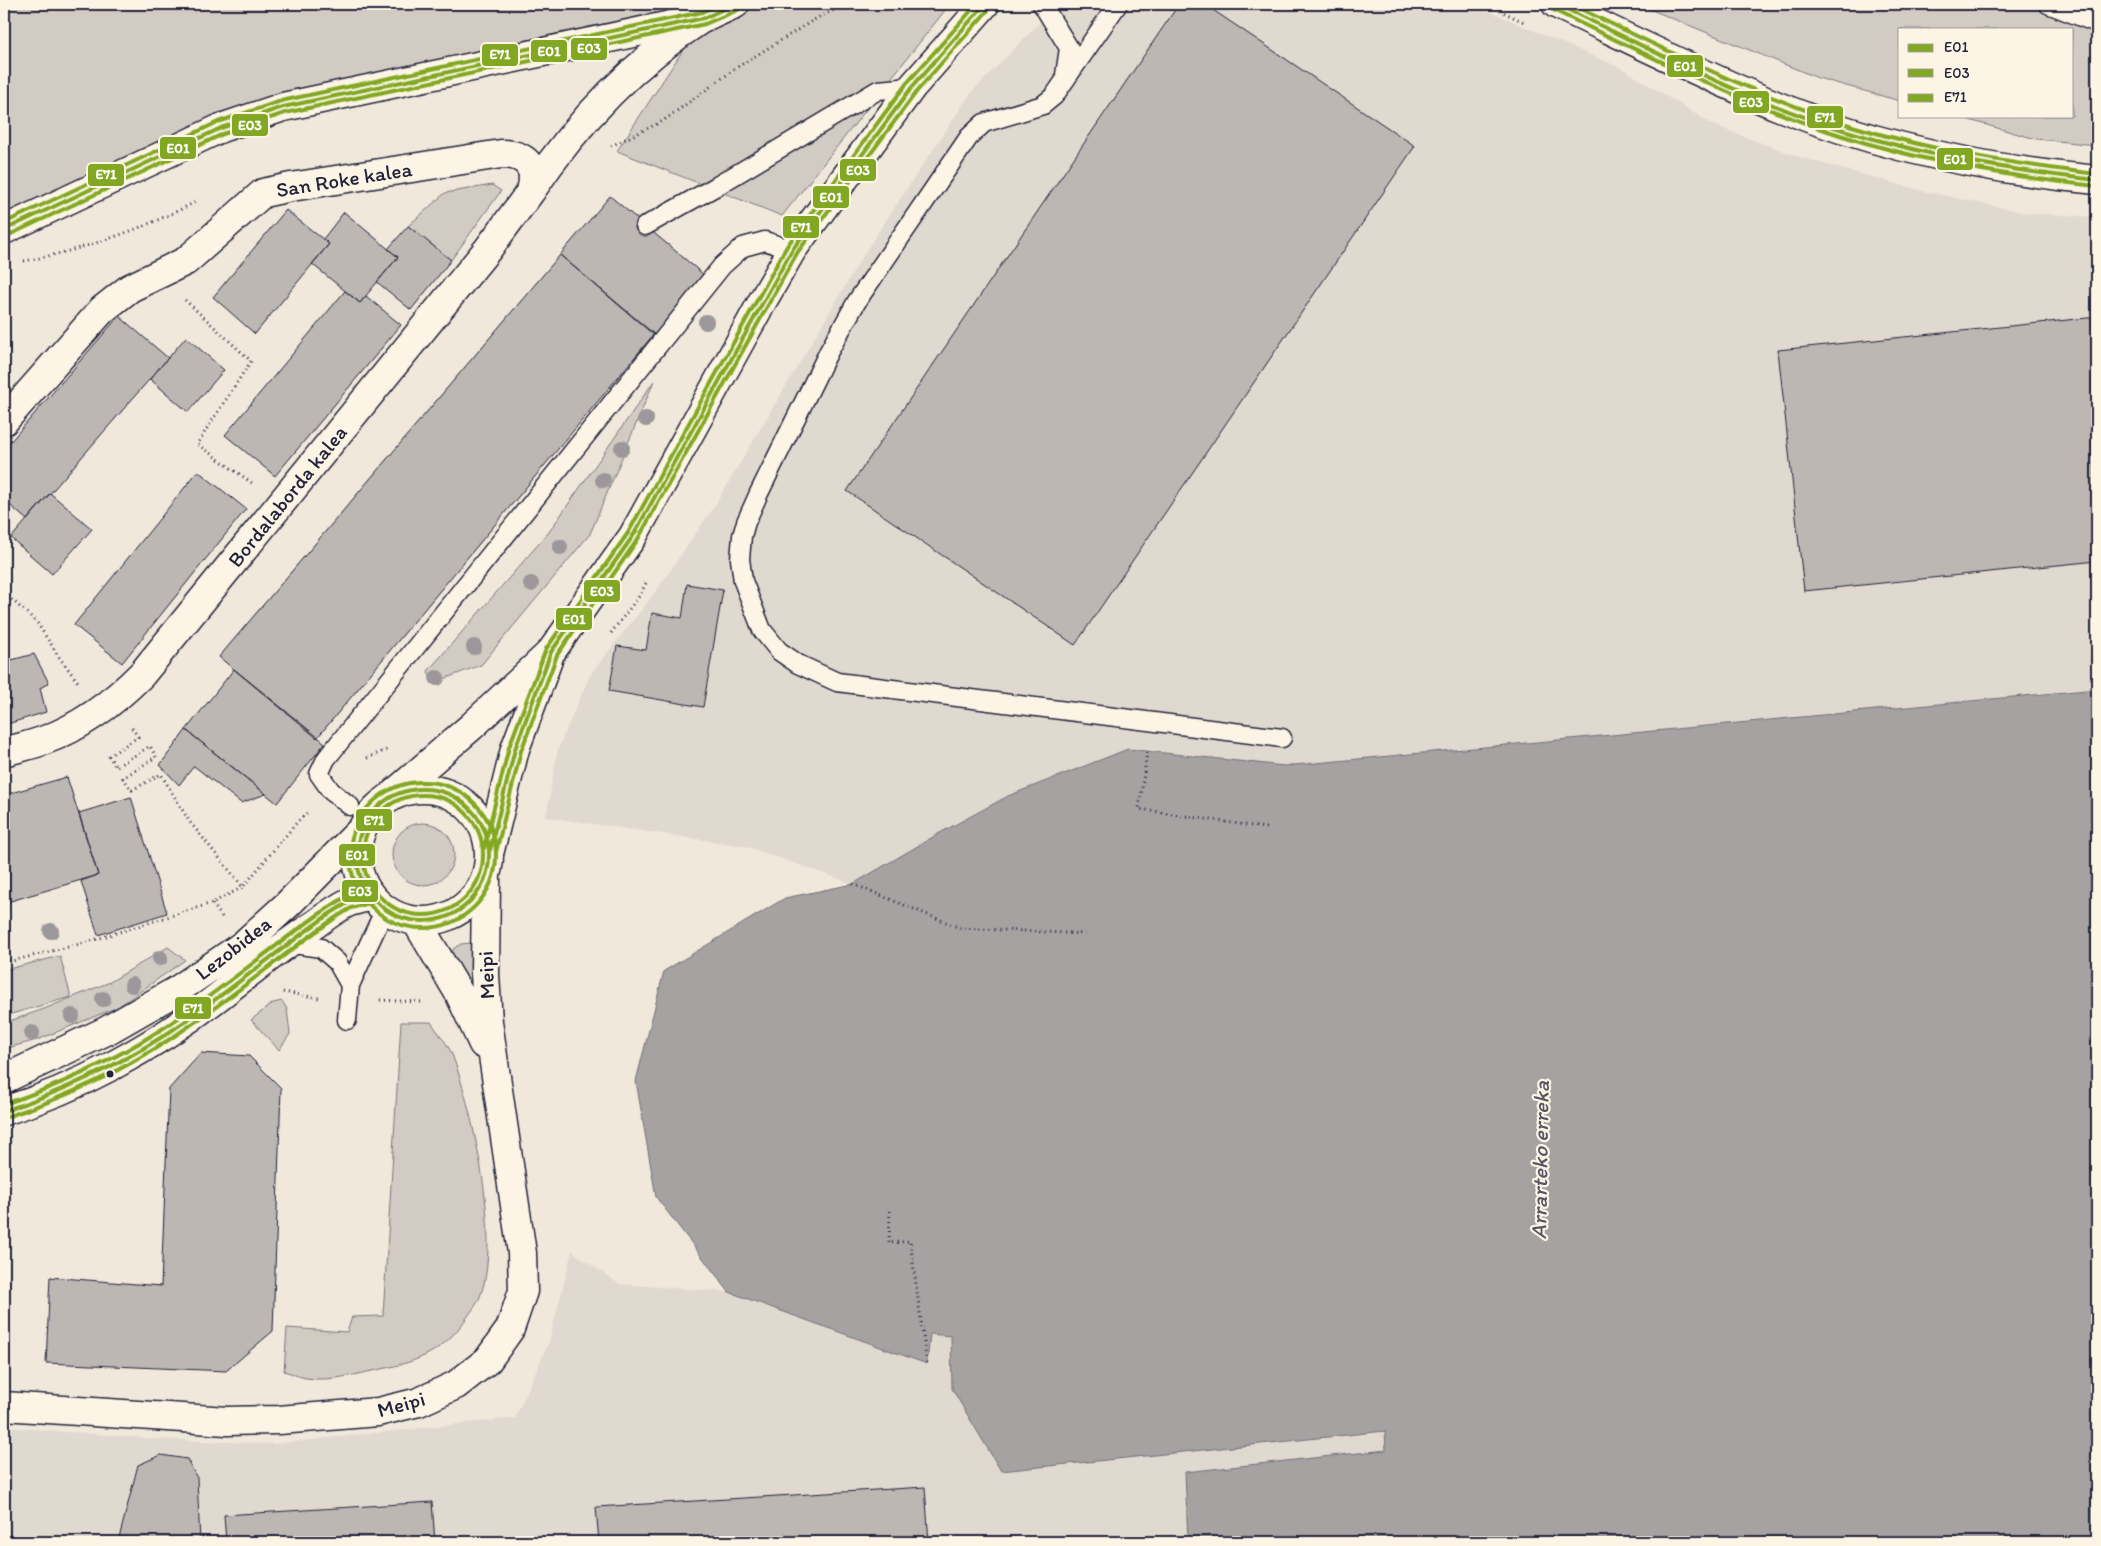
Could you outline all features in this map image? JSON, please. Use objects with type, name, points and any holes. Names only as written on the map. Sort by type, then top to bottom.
[{"type":"street","points":[[4,230],[221,128],[253,116],[293,105],[704,18],[735,4]]},
{"type":"street","points":[[552,652],[532,700],[515,749],[490,850],[486,879],[475,898],[458,912],[438,920],[416,920],[400,917],[378,903],[362,881],[357,865],[356,818],[373,811],[472,726],[552,652],[633,536],[792,250],[912,87],[985,4]]},
{"type":"street","points":[[1556,4],[1717,80],[1781,107],[1836,127],[1902,146],[1970,162],[2049,175],[2097,180]]},
{"type":"street","name":"Bordalaborda kalea","points":[[4,752],[46,740],[73,727],[100,711],[120,696],[142,674],[488,249],[530,178],[552,160],[574,132],[633,70],[679,34],[704,18]]},
{"type":"street","name":"San Roke kalea","points":[[4,420],[102,310],[130,288],[186,261],[263,193],[501,154],[512,154],[522,158],[530,178]]},
{"type":"street","points":[[390,796],[412,788],[434,788],[456,796],[473,810],[477,816],[485,829],[490,850]]},
{"type":"street","name":"Lezobidea","points":[[4,1079],[106,1031],[176,991],[243,946],[288,904],[356,818]]},
{"type":"street","name":"Meipi","points":[[4,1406],[227,1421],[279,1420],[378,1412],[419,1402],[456,1386],[488,1360],[510,1329],[523,1291],[522,1253],[488,1022],[485,974],[486,879]]},
{"type":"street","name":"Lezobidea","points":[[4,1111],[71,1086],[122,1060],[169,1032],[214,1001],[287,943],[344,905],[378,903]]},
{"type":"street","name":"Meipi","points":[[416,920],[459,993],[478,1031],[494,1071]]},
{"type":"lane","points":[[1042,4],[1069,48],[1064,80]]},
{"type":"lane","points":[[1118,4],[1054,96],[1043,104],[984,123],[969,137],[858,301],[824,360],[746,522],[740,559],[743,581],[762,630],[779,651],[798,664],[837,682],[1282,738]]},
{"type":"lane","points":[[2048,4],[2097,22]]},
{"type":"lane","points":[[646,226],[878,90],[912,87]]},
{"type":"lane","points":[[356,818],[331,791],[319,774],[326,759],[722,266],[743,247],[766,241],[792,250]]},
{"type":"lane","points":[[347,1020],[350,984],[378,903]]},
{"type":"lane","points":[[287,943],[321,948],[337,962],[350,984]]},
{"type":"path","points":[[609,148],[663,121],[739,66],[817,18],[847,4]]},
{"type":"path","points":[[180,295],[251,361],[197,444],[259,488]]},
{"type":"path","points":[[4,593],[36,621],[58,657]]},
{"type":"path","points":[[138,736],[109,756],[116,767],[150,746],[156,757],[124,778],[132,790],[161,774],[189,821],[243,888],[298,822],[331,791],[366,759],[398,745]]},
{"type":"path","points":[[1147,751],[1139,809],[1266,828]]},
{"type":"path","points":[[853,884],[960,928],[1088,934]]},
{"type":"path","points":[[4,963],[84,943],[212,903]]},
{"type":"path","points":[[890,1211],[890,1243],[910,1241],[927,1364]]},
{"type":"shaded area","points":[[4,4],[950,4],[782,216],[617,151],[704,18],[283,107],[4,230]]},
{"type":"shaded area","points":[[1061,4],[1472,4],[1623,69],[1713,125],[1799,157],[1923,191],[2027,213],[2097,217],[2097,689],[1284,766],[1128,749],[1008,796],[938,834],[853,884],[745,846],[546,817],[558,749],[590,675],[654,594],[714,507],[867,249],[970,94],[1054,8]]},
{"type":"shaded area","points":[[1637,4],[2097,4],[2097,145],[2036,139],[1962,118],[2074,118],[2074,28],[1898,28],[1898,100],[1818,78]]},
{"type":"shaded area","points":[[492,185],[501,191],[451,260],[408,226],[445,193]]},
{"type":"shaded area","points":[[654,381],[590,534],[481,665],[433,683],[428,671],[549,532]]},
{"type":"shaded area","points":[[417,823],[429,823],[445,832],[452,842],[454,854],[452,866],[445,876],[429,885],[417,885],[406,880],[397,871],[392,860],[392,848],[397,837],[406,828]]},
{"type":"shaded area","points":[[470,943],[474,949],[482,1011],[452,955],[453,949],[461,944]]},
{"type":"shaded area","points":[[168,947],[185,960],[118,1007],[37,1040],[4,1049],[4,1023],[110,982]]},
{"type":"shaded area","points":[[60,956],[71,997],[4,1016],[4,970]]},
{"type":"shaded area","points":[[282,1001],[287,1009],[290,1034],[279,1050],[251,1020],[273,1003]]},
{"type":"shaded area","points":[[401,1022],[431,1022],[451,1053],[461,1081],[477,1144],[483,1180],[488,1249],[485,1278],[476,1305],[450,1338],[431,1353],[395,1366],[344,1377],[315,1379],[301,1377],[284,1371],[287,1328],[347,1332],[352,1317],[383,1316]]},
{"type":"shaded area","points":[[572,1251],[619,1284],[729,1292],[926,1364],[930,1334],[951,1336],[952,1390],[1001,1471],[1385,1431],[1386,1450],[1185,1472],[1188,1542],[4,1542],[4,1427],[155,1439],[274,1444],[515,1418],[549,1342]]},
{"type":"water","name":"Arrarteko erreka","points":[[2097,689],[2097,1542],[1188,1542],[1185,1472],[1386,1450],[1385,1431],[1001,1471],[952,1389],[951,1336],[930,1334],[927,1364],[729,1292],[656,1197],[636,1081],[664,971],[785,898],[853,884],[938,834],[1008,796],[1128,749],[1284,766]]},
{"type":"building","points":[[1179,4],[1204,4],[1415,146],[1075,645],[847,491]]},
{"type":"building","points":[[610,196],[704,275],[655,336],[560,255]]},
{"type":"building","points":[[286,210],[329,244],[255,334],[213,297]]},
{"type":"building","points":[[344,212],[398,257],[360,303],[312,264],[329,244],[323,239]]},
{"type":"building","points":[[408,226],[451,260],[411,310],[377,282],[398,257],[388,249]]},
{"type":"building","points":[[560,255],[654,334],[317,738],[219,657]]},
{"type":"building","points":[[345,291],[360,303],[366,296],[401,325],[275,476],[225,435]]},
{"type":"building","points":[[119,316],[168,358],[27,520],[4,500],[4,449]]},
{"type":"building","points":[[2097,317],[2097,561],[1804,591],[1778,350]]},
{"type":"building","points":[[186,337],[224,370],[188,412],[150,379]]},
{"type":"building","points":[[198,471],[246,509],[122,663],[74,625]]},
{"type":"building","points":[[50,493],[92,529],[52,574],[11,538]]},
{"type":"building","points":[[687,584],[723,590],[703,707],[609,691],[617,646],[646,650],[652,613],[682,618]]},
{"type":"building","points":[[34,654],[49,683],[40,688],[46,712],[4,725],[4,662]]},
{"type":"building","points":[[234,669],[325,743],[277,803],[186,730]]},
{"type":"building","points":[[186,730],[266,794],[241,803],[194,766],[179,785],[160,765]]},
{"type":"building","points":[[67,777],[98,875],[4,903],[4,795]]},
{"type":"building","points":[[131,797],[167,913],[98,935],[81,881],[98,875],[79,813]]},
{"type":"building","points":[[201,1053],[249,1056],[281,1088],[273,1331],[226,1371],[46,1363],[50,1277],[161,1286],[169,1089]]},
{"type":"building","points":[[161,1455],[187,1459],[197,1478],[200,1542],[118,1542],[138,1465]]},
{"type":"building","points":[[925,1487],[929,1542],[599,1542],[596,1507]]},
{"type":"building","points":[[432,1502],[435,1542],[226,1542],[224,1515]]},
{"type":"transit line","name":"E71","points":[[4,223],[218,122],[281,101],[702,12],[720,4]]},
{"type":"transit line","name":"E01","points":[[4,230],[221,128],[283,107],[704,18],[735,4]]},
{"type":"transit line","name":"E71","points":[[484,848],[509,747],[546,649],[628,533],[787,246],[907,83],[977,4]]},
{"type":"transit line","name":"E01","points":[[490,850],[515,749],[551,652],[633,536],[792,250],[912,87],[985,4]]},
{"type":"transit line","name":"E01","points":[[1556,4],[1718,82],[1819,122],[1887,143],[1956,159],[2026,171],[2097,180]]},
{"type":"transit line","name":"E71","points":[[1570,4],[1724,77],[1787,103],[1853,126],[1922,145],[1991,159],[2097,174]]},
{"type":"transit line","name":"E03","points":[[496,852],[521,751],[557,655],[638,539],[797,253],[917,91],[990,8]]},
{"type":"transit line","name":"E03","points":[[7,236],[223,134],[285,113],[705,24],[738,10]]},
{"type":"transit line","name":"E03","points":[[1553,10],[1716,87],[1816,127],[1884,148],[1954,165],[2096,186]]},
{"type":"transit line","name":"E03","points":[[423,782],[451,788],[474,804],[490,827],[496,855],[490,883],[474,906],[451,922],[423,928],[395,922],[372,906],[356,883],[350,855],[356,827],[372,804],[395,788],[423,782]]},
{"type":"transit line","name":"E01","points":[[423,789],[436,790],[448,794],[470,808],[484,830],[488,842],[489,855],[488,868],[484,880],[470,902],[448,916],[436,920],[423,921],[410,920],[398,916],[376,902],[362,880],[358,868],[357,855],[358,842],[362,830],[376,808],[398,794],[410,790],[423,789]]},
{"type":"transit line","name":"E71","points":[[423,795],[446,799],[465,813],[479,832],[483,855],[479,878],[465,897],[446,911],[423,915],[400,911],[381,897],[367,878],[363,855],[367,832],[381,813],[400,799],[423,795]]},
{"type":"transit line","name":"E71","points":[[4,1104],[65,1081],[143,1041],[204,1000],[328,908],[347,896],[369,890]]},
{"type":"transit line","name":"E01","points":[[4,1111],[46,1096],[87,1078],[146,1047],[208,1005],[331,913],[349,902],[371,896]]},
{"type":"transit line","name":"E03","points":[[6,1117],[49,1102],[91,1084],[131,1063],[191,1025],[335,918],[351,908],[373,902]]}]
